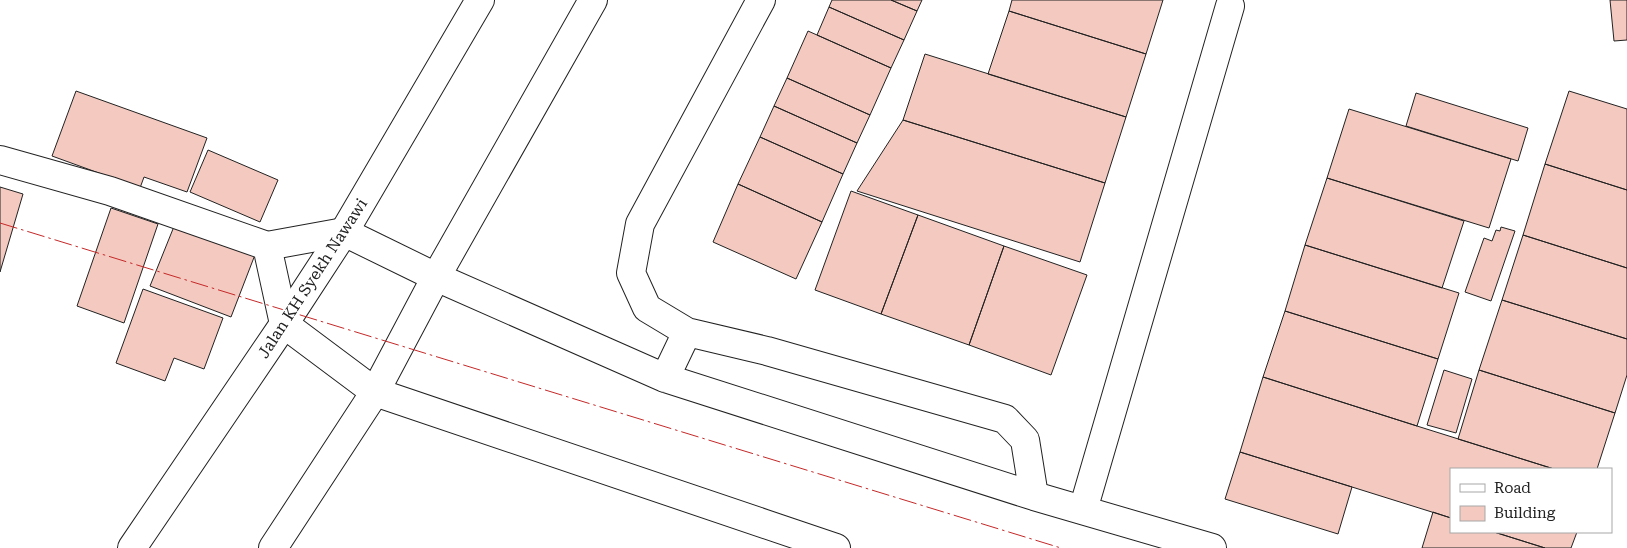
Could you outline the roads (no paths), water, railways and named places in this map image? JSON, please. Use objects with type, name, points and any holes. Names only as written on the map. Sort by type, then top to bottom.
[{"type":"main road","name":"Jalan KH Syekh Nawawi","points":[[132,548],[344,232],[480,0]]},
{"type":"main road","points":[[273,548],[375,392],[436,277],[593,0]]},
{"type":"main road","points":[[761,0],[640,224],[631,273],[647,308],[687,332],[776,354],[1005,419],[1025,440],[1034,496]]},
{"type":"main road","points":[[1083,510],[1230,6]]},
{"type":"main road","points":[[0,160],[110,191],[267,246],[344,232],[436,277],[665,378],[1034,496],[1212,548]]},
{"type":"main road","points":[[267,246],[284,324],[375,392],[836,548]]},
{"type":"main road","points":[[665,378],[687,332]]}]
